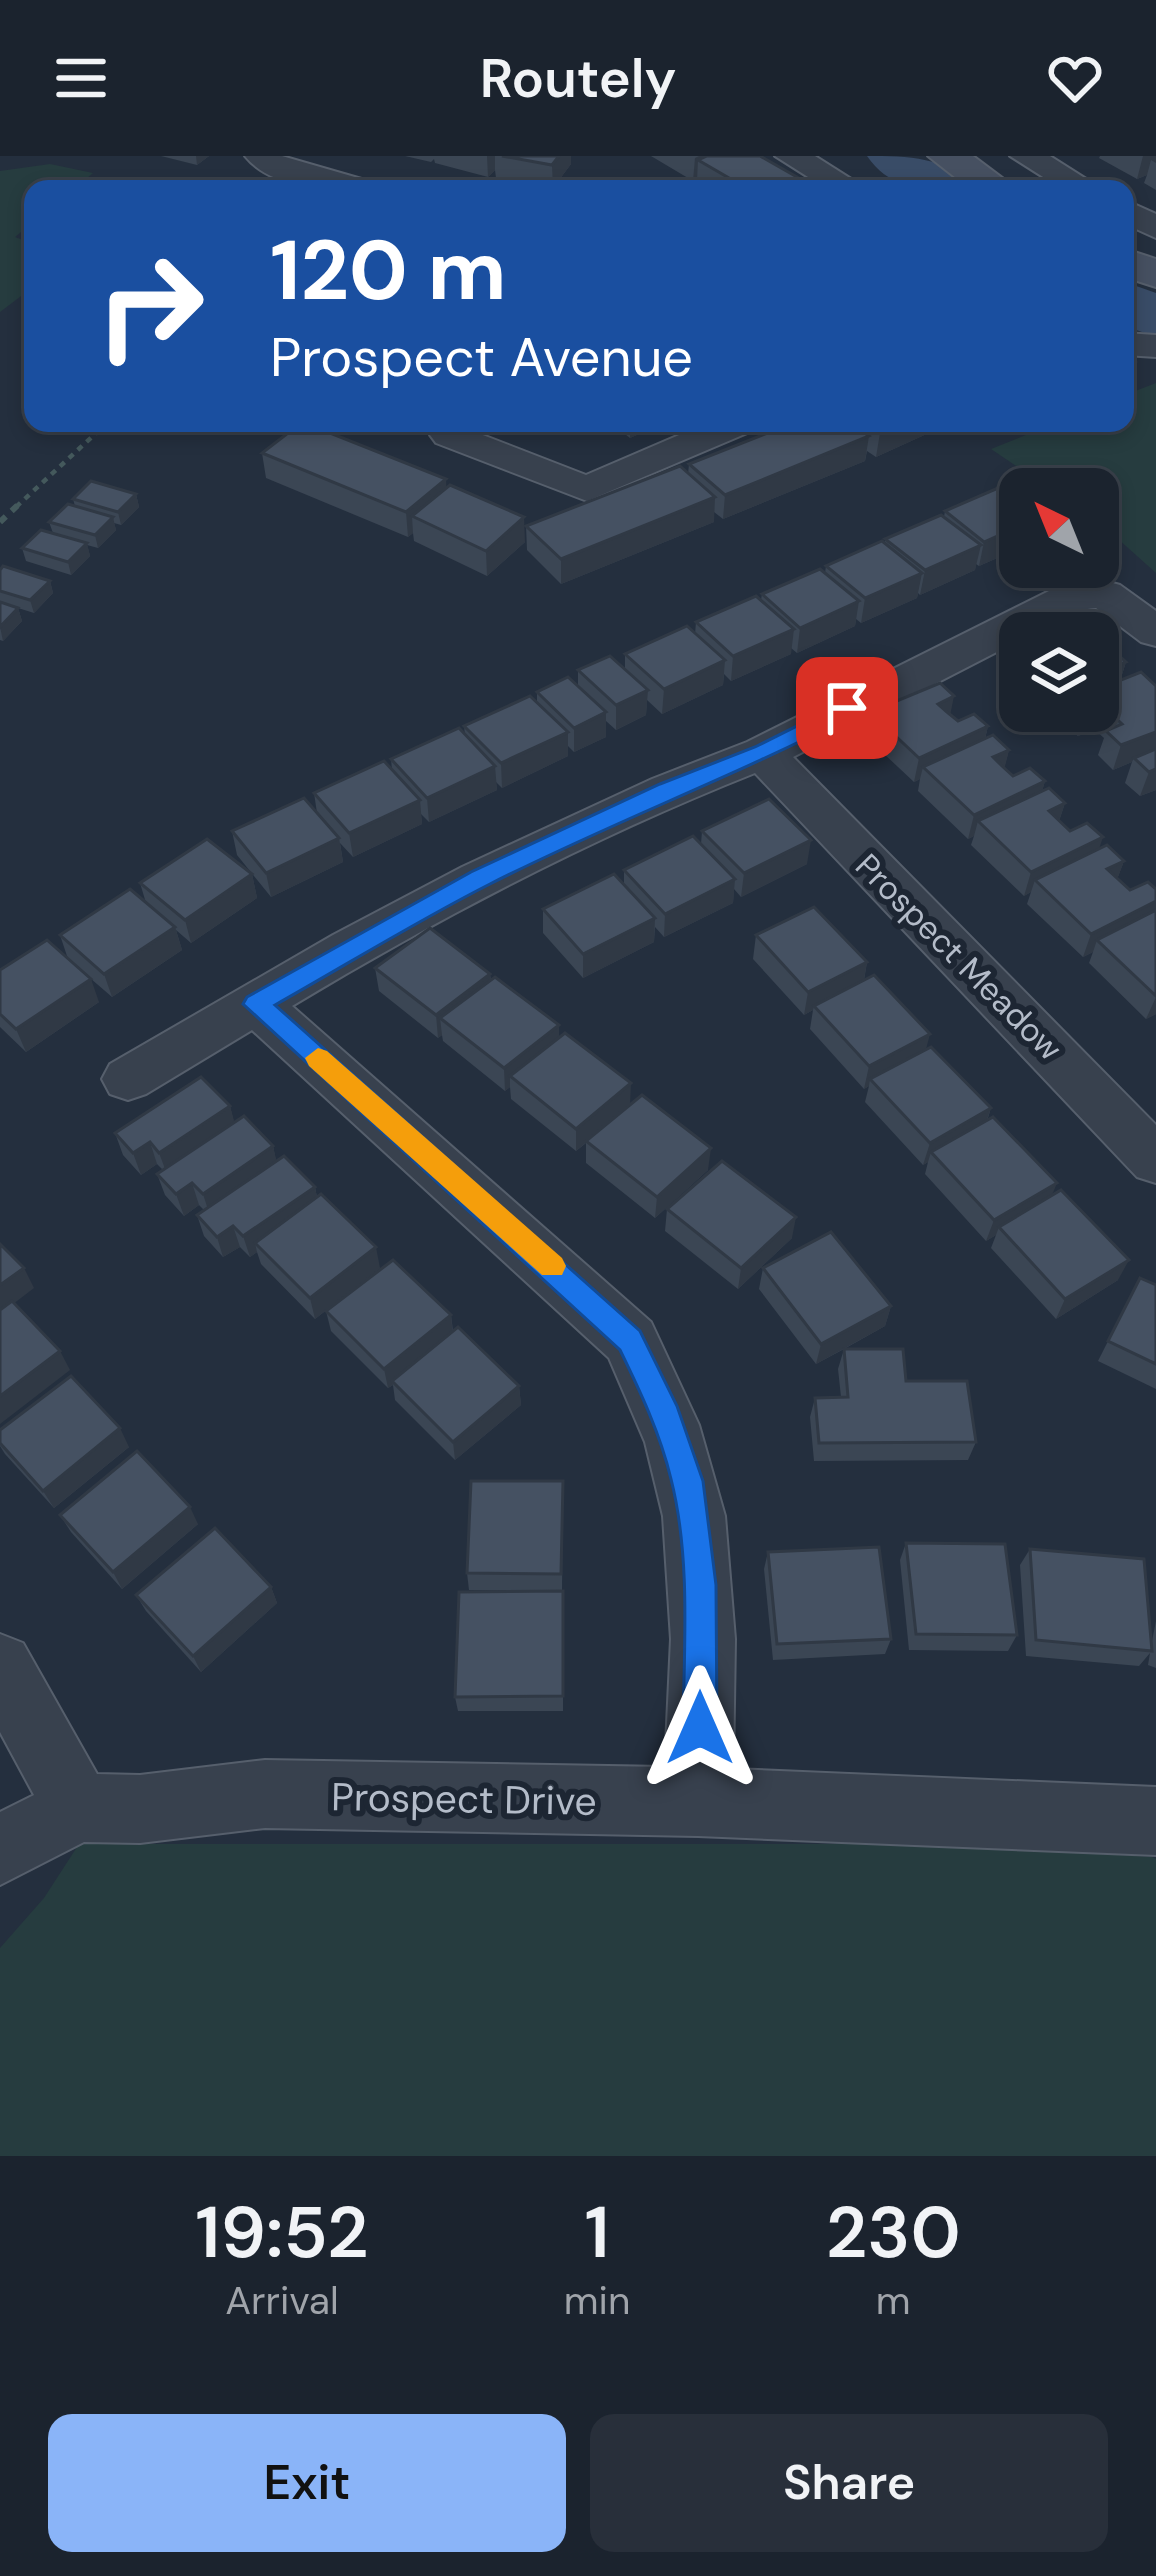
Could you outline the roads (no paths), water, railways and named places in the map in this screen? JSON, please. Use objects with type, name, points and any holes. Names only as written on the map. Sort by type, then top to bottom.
[{"type":"main road","points":[[946,156],[983,180]]},
{"type":"street","points":[[261,156],[279,168],[325,180]]},
{"type":"street","points":[[791,156],[835,180]]},
{"type":"street","points":[[1026,156],[1070,180]]},
{"type":"street","points":[[449,435],[587,489],[718,432]]},
{"type":"street","points":[[128,1079],[479,879],[668,790],[763,753],[1072,596],[1106,594],[1156,632]]},
{"type":"street","name":"Prospect Meadow","points":[[763,753],[843,843],[1048,1043],[1156,1161]]},
{"type":"street","points":[[256,1004],[630,1340],[662,1406],[687,1481],[700,1585],[698,1802]]},
{"type":"street","points":[[0,1666],[78,1808]]},
{"type":"street","name":"Prospect Drive","points":[[0,1850],[78,1808],[140,1809],[265,1794],[698,1802],[1156,1821]]},
{"type":"waterway","points":[[894,156],[931,180]]},
{"type":"waterway","points":[[1134,306],[1156,319]]}]
